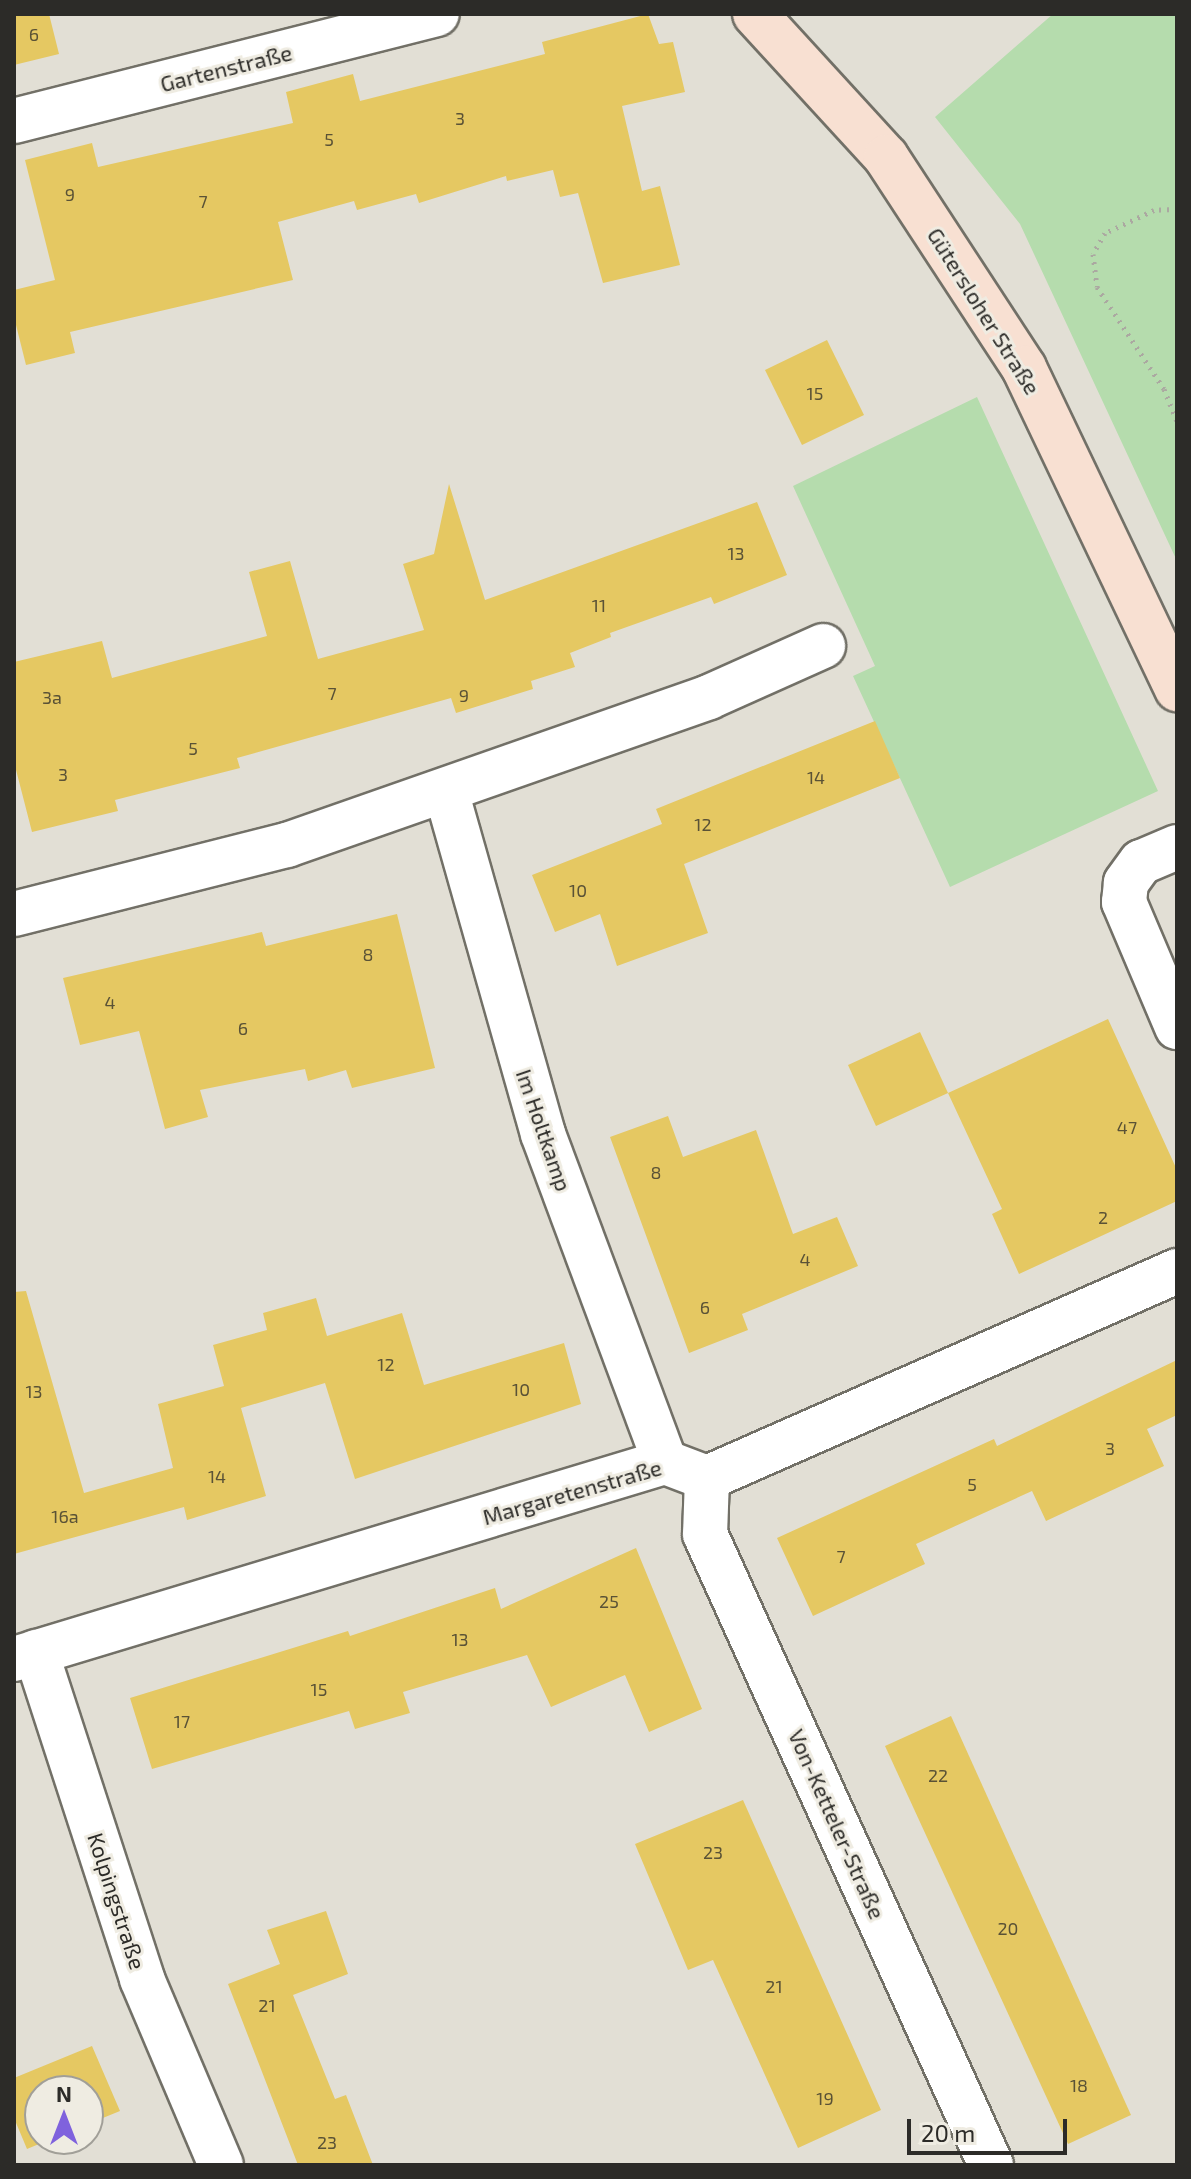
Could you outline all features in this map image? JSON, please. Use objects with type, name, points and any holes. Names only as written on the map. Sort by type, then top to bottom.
[{"type":"main road","name":"Gütersloher Straße","points":[[755,14],[886,157],[1024,368],[1177,689]]},
{"type":"street","name":"Gartenstraße","points":[[14,121],[437,14]]},
{"type":"street","points":[[14,914],[287,845],[709,697],[823,646]]},
{"type":"street","name":"Im Holtkamp","points":[[446,791],[543,1134],[665,1462]]},
{"type":"street","points":[[1177,847],[1141,862],[1126,883],[1124,902],[1177,1027]]},
{"type":"street","points":[[707,1478],[1177,1271]]},
{"type":"street","name":"Margaretenstraße","points":[[25,1655],[665,1462],[707,1478]]},
{"type":"street","name":"Von-Ketteler-Straße","points":[[707,1478],[705,1534],[991,2165]]},
{"type":"street","name":"Kolpingstraße","points":[[25,1655],[142,1979],[221,2165]]},
{"type":"path","points":[[1177,209],[1154,210],[1105,233],[1093,254],[1097,287],[1164,389],[1177,421]]},
{"type":"green space","points":[[1053,14],[1177,14],[1177,561],[1020,224],[935,117]]},
{"type":"green space","points":[[977,397],[1158,791],[950,887],[853,676],[875,666],[793,486]]},
{"type":"building","points":[[14,14],[49,14],[59,54],[14,65]]},
{"type":"building","points":[[648,14],[659,44],[673,42],[685,92],[622,106],[642,191],[660,186],[680,265],[603,283],[578,193],[560,197],[553,170],[507,181],[506,176],[419,203],[416,194],[357,210],[354,201],[278,222],[293,280],[70,332],[75,353],[26,365],[14,317],[14,290],[55,280],[25,160],[92,143],[98,167],[293,123],[286,92],[353,74],[360,101],[545,54],[542,42]]},
{"type":"building","points":[[827,340],[864,415],[802,445],[765,370]]},
{"type":"building","points":[[449,484],[485,600],[757,502],[787,575],[714,604],[711,597],[610,633],[611,637],[570,653],[575,667],[531,681],[533,689],[456,713],[451,698],[237,758],[240,768],[115,800],[118,811],[32,832],[14,762],[14,662],[102,641],[112,678],[267,636],[249,572],[290,561],[318,659],[424,630],[403,564],[434,554]]},
{"type":"building","points":[[875,721],[900,778],[684,864],[708,933],[617,966],[600,914],[555,932],[532,875],[662,824],[656,809]]},
{"type":"building","points":[[397,914],[435,1068],[352,1088],[346,1070],[308,1081],[305,1069],[200,1090],[208,1117],[165,1129],[139,1031],[80,1045],[63,978],[262,932],[266,946]]},
{"type":"building","points":[[1108,1019],[1177,1170],[1177,1201],[1019,1274],[992,1214],[1002,1209],[948,1093]]},
{"type":"building","points":[[920,1032],[948,1093],[876,1126],[848,1065]]},
{"type":"building","points":[[668,1116],[683,1157],[756,1130],[793,1234],[837,1217],[858,1266],[742,1314],[748,1330],[689,1353],[610,1137]]},
{"type":"building","points":[[26,1291],[84,1493],[173,1468],[158,1404],[224,1386],[213,1345],[267,1330],[263,1313],[316,1298],[327,1336],[402,1313],[424,1385],[564,1343],[581,1404],[355,1479],[325,1383],[241,1408],[266,1496],[187,1520],[184,1507],[14,1554],[14,1292]]},
{"type":"building","points":[[1177,1360],[1177,1415],[1147,1429],[1164,1466],[1046,1521],[1032,1491],[916,1544],[925,1564],[813,1616],[777,1538],[994,1439],[997,1446]]},
{"type":"building","points":[[636,1548],[702,1709],[649,1732],[625,1675],[551,1707],[527,1655],[403,1692],[410,1713],[355,1729],[349,1711],[152,1769],[130,1698],[348,1631],[350,1636],[495,1588],[501,1609]]},
{"type":"building","points":[[951,1716],[1131,2115],[1068,2144],[885,1746]]},
{"type":"building","points":[[743,1800],[881,2110],[798,2148],[713,1960],[688,1970],[635,1844]]},
{"type":"building","points":[[326,1911],[348,1974],[293,1995],[335,2099],[346,2095],[373,2165],[298,2165],[228,1984],[280,1964],[267,1930]]},
{"type":"building","points":[[92,2046],[120,2111],[104,2118],[104,2075],[24,2075],[24,2142],[14,2118],[14,2078]]}]
